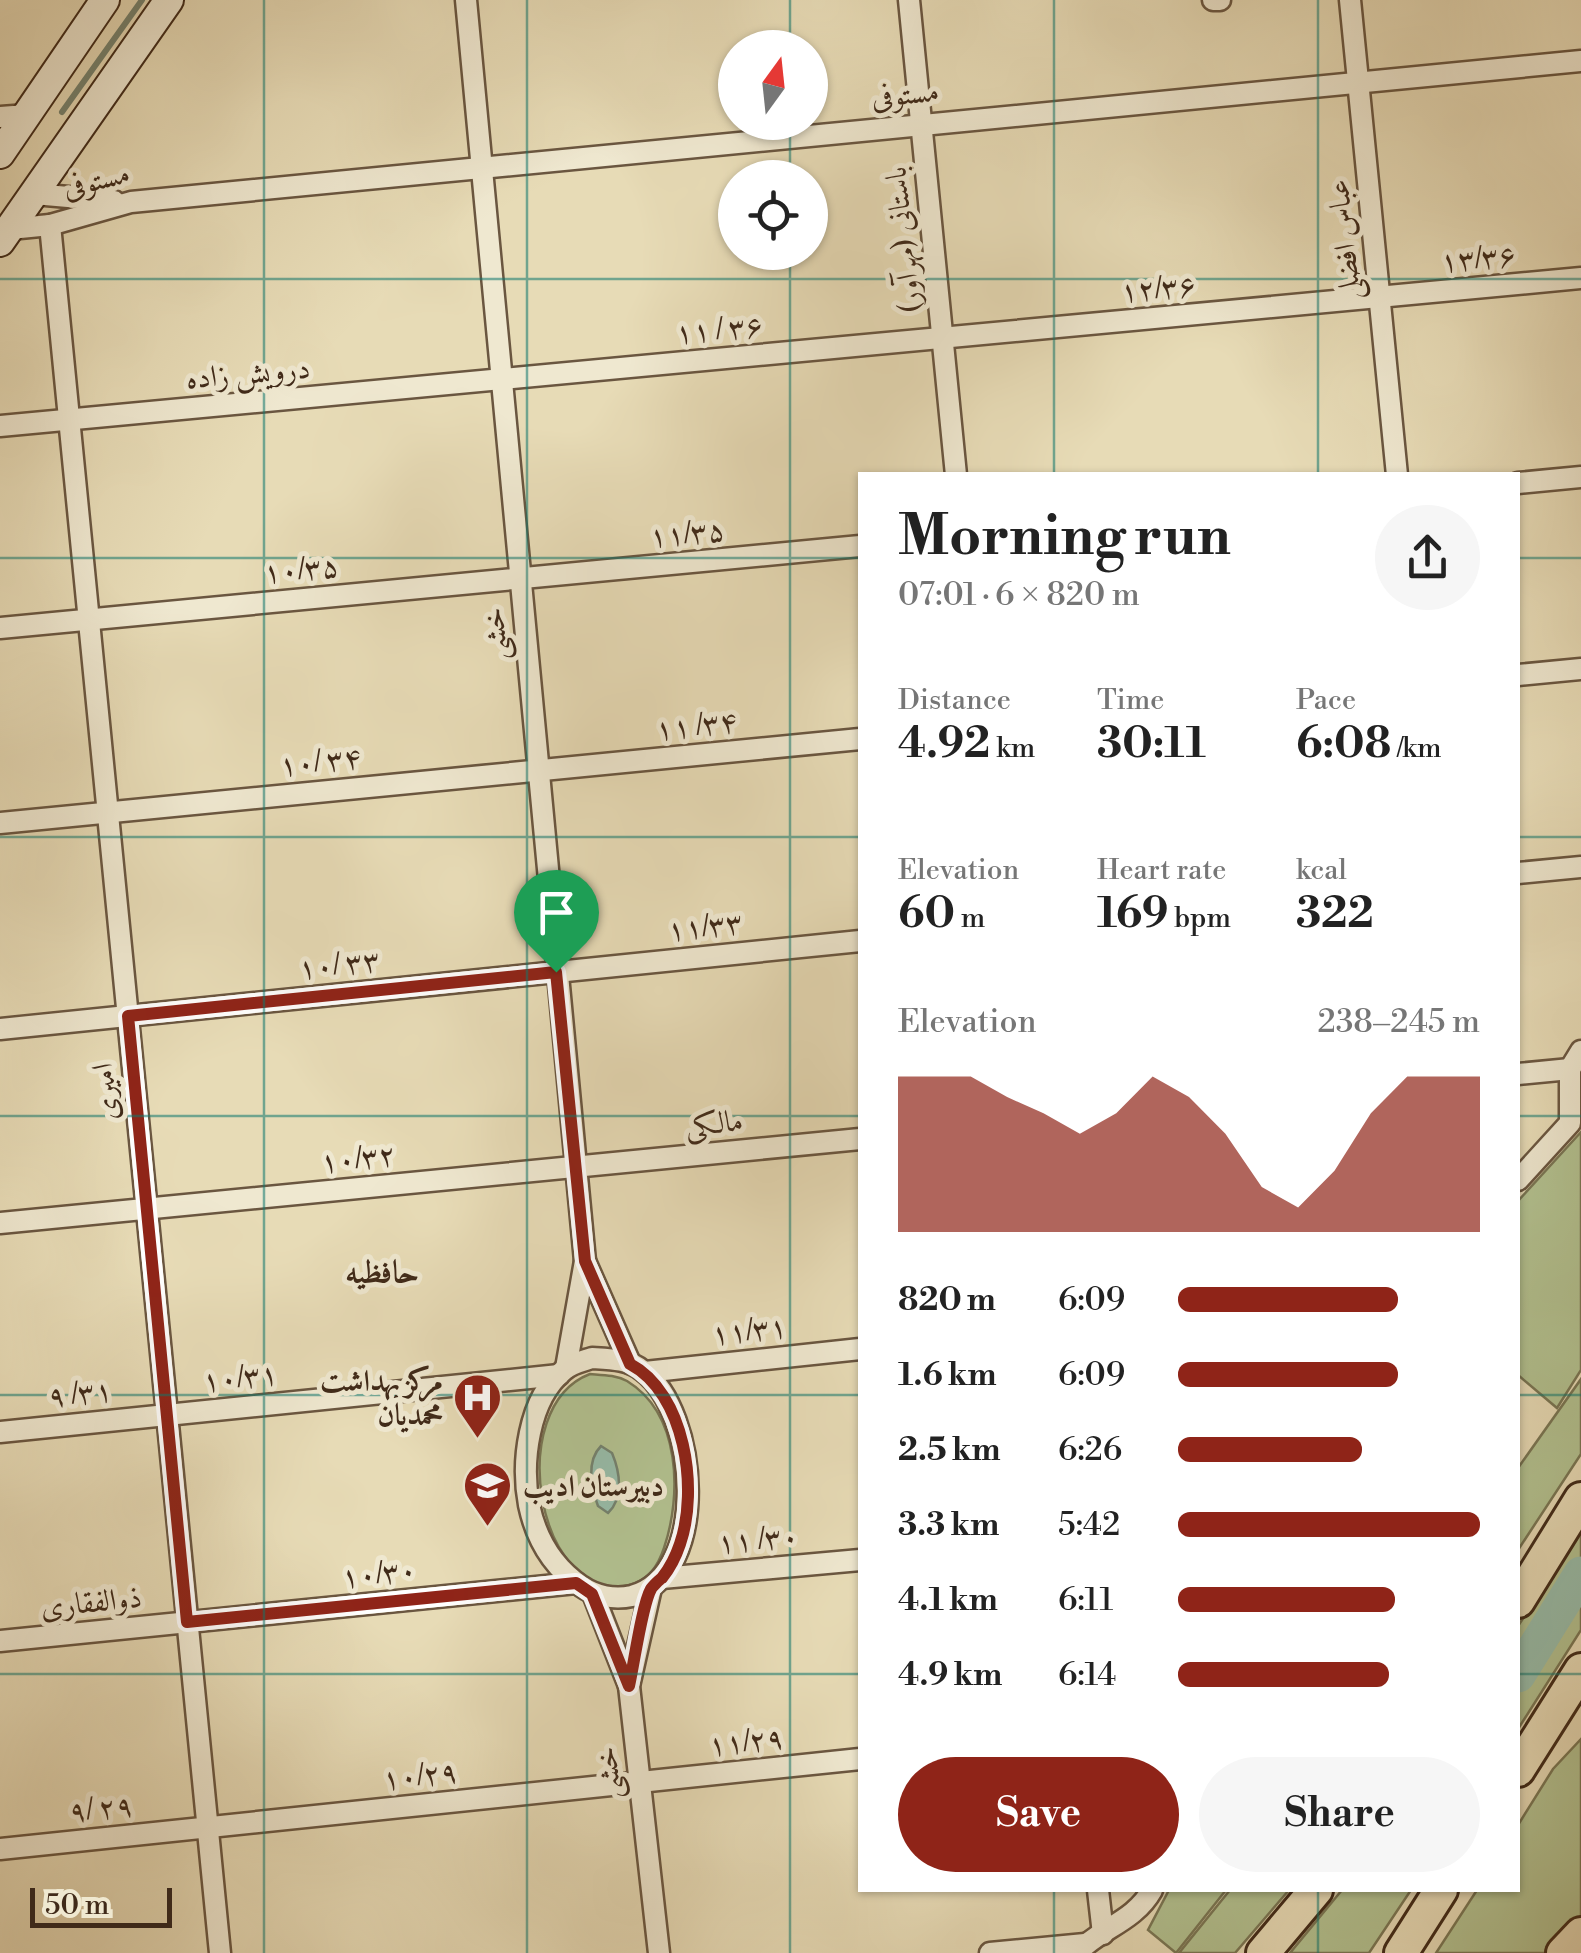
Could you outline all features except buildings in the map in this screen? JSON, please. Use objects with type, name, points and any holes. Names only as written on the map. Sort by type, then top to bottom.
[{"type":"highway","points":[[1520,1599],[1581,1499]]},
{"type":"highway","points":[[1520,1767],[1581,1670]]},
{"type":"highway","points":[[1263,1953],[1314,1892]]},
{"type":"highway","points":[[1401,1953],[1440,1892]]},
{"type":"highway","points":[[1563,1953],[1581,1934]]},
{"type":"main road","points":[[0,154],[13,116],[105,0]]},
{"type":"main road","points":[[3,234],[170,0]]},
{"type":"street","name":"خشی","points":[[466,0],[585,1261],[562,1371]]},
{"type":"street","name":"باستانی (مهرآور)","points":[[908,0],[956,472]]},
{"type":"street","name":"عباس افضلی","points":[[1350,0],[1397,472]]},
{"type":"street","name":"مستوفی","points":[[3,234],[130,202],[1581,61]]},
{"type":"street","points":[[34,194],[130,202]]},
{"type":"street","name":"امیری","points":[[50,225],[220,1953]]},
{"type":"street","name":"۱۳/۳۶","points":[[1380,297],[1581,278]]},
{"type":"street","name":"۱۲/۳۶","points":[[942,338],[1380,297]]},
{"type":"street","name":"۱۱ / ۳۶","points":[[501,379],[942,338]]},
{"type":"street","name":"درویش زاده","points":[[0,426],[501,379]]},
{"type":"street","points":[[1520,483],[1581,477]]},
{"type":"street","name":"۱۱/۳۵","points":[[520,579],[858,546]]},
{"type":"street","name":"۱۰/۳۵","points":[[0,628],[520,579]]},
{"type":"street","points":[[1520,675],[1581,669]]},
{"type":"street","name":"۱۱ /۳۴","points":[[538,770],[858,739]]},
{"type":"street","name":"۱۰/ ۳۴","points":[[0,823],[538,770]]},
{"type":"street","points":[[1520,874],[1581,867]]},
{"type":"street","name":"۱۱/۳۳","points":[[556,972],[858,941]]},
{"type":"street","name":"۱۰/ ۳۳","points":[[0,1029],[556,972]]},
{"type":"street","points":[[1520,1074],[1576,1060],[1570,1123],[1520,1178]]},
{"type":"street","name":"مالکی","points":[[574,1166],[858,1138]]},
{"type":"street","name":"۱۰/۳۲","points":[[0,1223],[574,1166]]},
{"type":"street","name":"خشی","points":[[585,1261],[638,1368]]},
{"type":"street","name":"۱۱/۳۱","points":[[638,1368],[858,1349]]},
{"type":"street","points":[[584,1589],[624,1598],[656,1583],[680,1542],[689,1500],[675,1420],[638,1368],[592,1358],[562,1371],[534,1418],[527,1440],[528,1501],[539,1538],[584,1589],[629,1686]]},
{"type":"street","name":"۱۰/۳۱","points":[[167,1415],[562,1371]]},
{"type":"street","name":"۹ /۳۱","points":[[0,1432],[167,1415]]},
{"type":"street","name":"۱۱ /۳۰","points":[[656,1583],[858,1560]]},
{"type":"street","name":"خشی","points":[[656,1583],[629,1686],[659,1953]]},
{"type":"street","name":"۱۰/۳۰","points":[[187,1622],[584,1589]]},
{"type":"street","name":"ذوالفقاری","points":[[0,1642],[187,1622]]},
{"type":"street","name":"۱۱/۲۹","points":[[639,1782],[858,1759]]},
{"type":"street","name":"۱۰/۲۹","points":[[208,1827],[639,1782]]},
{"type":"street","name":"۹/ ۲۹","points":[[0,1849],[208,1827]]},
{"type":"street","points":[[1088,1944],[1098,1892]]},
{"type":"street","points":[[990,1953],[1088,1944],[1130,1918],[1150,1892]]},
{"type":"shaded area","points":[[1581,1132],[1581,1370],[1557,1408],[1520,1377],[1520,1199]]},
{"type":"shaded area","points":[[590,1374],[623,1379],[645,1395],[667,1434],[672,1457],[673,1504],[664,1548],[652,1571],[629,1585],[597,1583],[572,1565],[553,1536],[542,1499],[540,1461],[546,1424],[563,1393]]},
{"type":"shaded area","points":[[1581,1379],[1581,1454],[1520,1547],[1520,1465]]},
{"type":"shaded area","points":[[601,1446],[612,1453],[618,1476],[616,1500],[608,1513],[598,1506],[592,1483],[593,1459]]},
{"type":"shaded area","points":[[1581,1531],[1581,1630],[1520,1726],[1520,1623]]},
{"type":"shaded area","points":[[1581,1739],[1581,1917],[1547,1953],[1436,1953],[1476,1892],[1520,1892],[1520,1822],[1553,1769]]},
{"type":"shaded area","points":[[1168,1892],[1224,1892],[1176,1953],[1148,1930]]},
{"type":"shaded area","points":[[1228,1892],[1287,1892],[1235,1953],[1179,1953]]},
{"type":"shaded area","points":[[1340,1892],[1410,1892],[1369,1953],[1290,1953]]},
{"type":"waterway","points":[[62,112],[142,0]]},
{"type":"waterway","points":[[1520,1672],[1581,1574]]},
{"type":"place","name":"مرکز بهداشت محمدیان","points":[[478,1440]]},
{"type":"place","name":"دبیرستان ادیب","points":[[488,1528]]},
{"type":"district","name":"حافظیه","points":[[382,1272]]},
{"type":"route","points":[[556,972],[585,1261],[630,1364],[645,1372],[658,1388],[675,1420],[688,1477],[686,1522],[673,1561],[651,1588],[629,1686],[592,1594],[576,1583],[187,1622],[128,1016],[556,972]]}]
